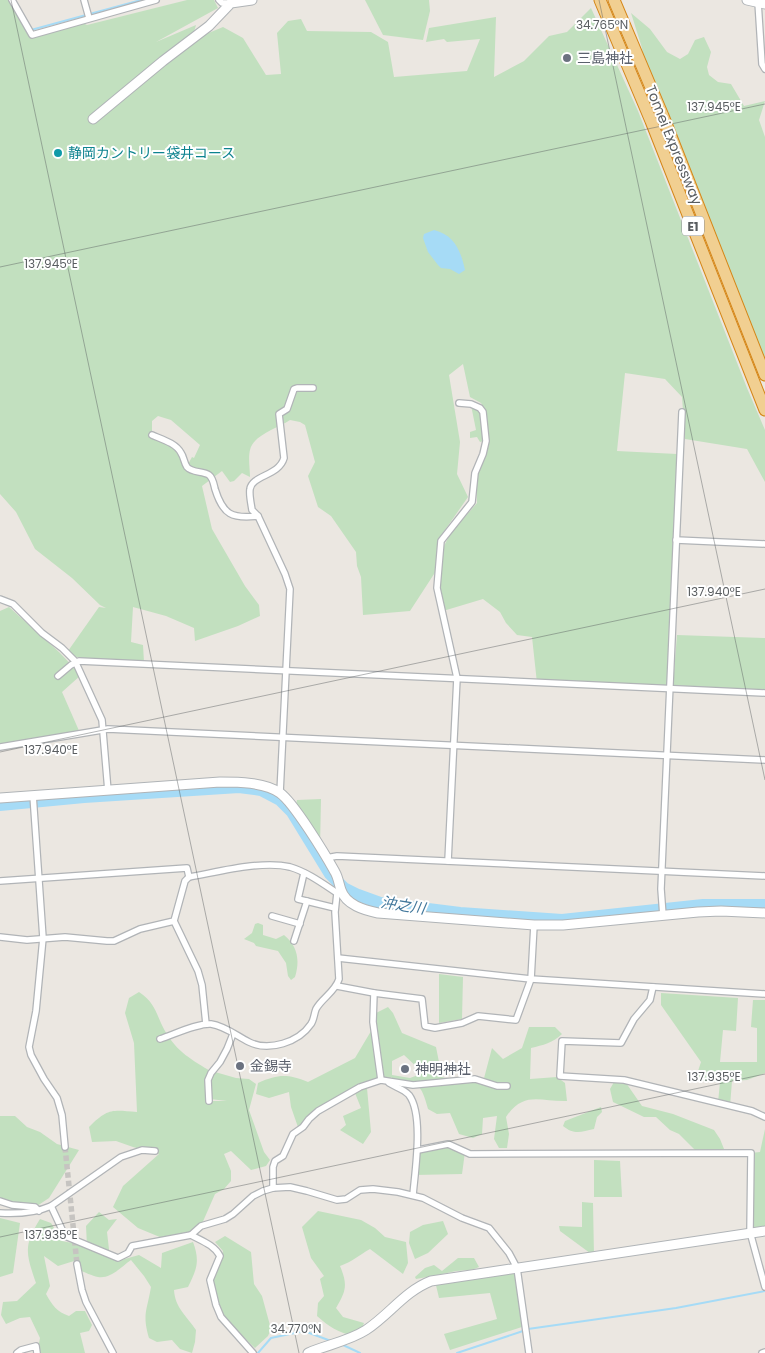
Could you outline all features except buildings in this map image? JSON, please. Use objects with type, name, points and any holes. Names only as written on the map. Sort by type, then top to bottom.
[{"type":"highway","name":"Tomei Expressway","points":[[600,0],[702,249],[765,410]]},
{"type":"highway","name":"Tomei Expressway","points":[[614,0],[681,162],[765,375]]},
{"type":"street","points":[[12,0],[32,35],[88,15],[156,0]]},
{"type":"street","points":[[84,0],[88,15]]},
{"type":"street","points":[[219,0],[232,3],[252,0]]},
{"type":"street","points":[[747,0],[761,3],[762,64],[765,69]]},
{"type":"street","points":[[93,119],[162,61],[209,26],[232,3]]},
{"type":"street","points":[[280,793],[290,589],[258,516],[252,510],[250,489],[253,483],[278,468],[284,458],[279,414],[287,409],[294,390],[297,388],[314,388]]},
{"type":"street","points":[[448,861],[457,678],[437,588],[439,548],[441,541],[472,502],[475,473],[484,454],[486,441],[483,412],[480,408],[471,404],[459,403]]},
{"type":"street","points":[[663,916],[661,888],[682,412]]},
{"type":"street","points":[[152,435],[172,444],[181,452],[190,469],[209,475],[218,500],[235,517],[258,516]]},
{"type":"street","points":[[676,540],[765,544]]},
{"type":"street","points":[[0,598],[14,604],[34,626],[62,648],[76,663],[102,720],[108,791]]},
{"type":"street","points":[[58,676],[79,661],[765,693]]},
{"type":"street","points":[[0,747],[103,729],[765,760]]},
{"type":"street","points":[[0,798],[108,791],[164,785],[238,782],[271,788],[280,793],[292,807],[336,873],[339,893],[335,908],[339,979],[337,986],[316,1008],[311,1024],[299,1036],[278,1045],[264,1046],[252,1044],[222,1027],[206,1024],[160,1039]]},
{"type":"street","points":[[33,795],[43,938],[36,1011],[29,1047],[31,1055],[44,1079],[57,1098],[62,1115],[65,1147]]},
{"type":"street","points":[[326,858],[337,856],[765,876]]},
{"type":"street","points":[[206,1024],[202,985],[198,971],[174,921],[185,881],[189,877],[266,864],[290,867],[318,880],[356,906],[378,913],[534,925],[586,924],[721,911],[765,913]]},
{"type":"street","points":[[0,881],[187,868],[189,877]]},
{"type":"street","points":[[304,873],[298,899],[335,908]]},
{"type":"street","points":[[294,941],[307,901]]},
{"type":"street","points":[[272,916],[300,924]]},
{"type":"street","points":[[0,937],[27,940],[65,936],[106,941],[114,940],[140,929],[174,921]]},
{"type":"street","points":[[337,986],[422,999],[425,1026],[435,1028],[462,1023],[478,1016],[516,1020],[532,979],[534,925]]},
{"type":"street","points":[[338,958],[532,979],[765,994]]},
{"type":"street","points":[[652,987],[650,1000],[634,1020],[621,1043],[562,1041],[560,1076],[624,1080],[752,1111],[765,1117]]},
{"type":"street","points":[[374,993],[373,1022],[384,1081]]},
{"type":"street","points":[[209,1101],[208,1080],[220,1062],[233,1034]]},
{"type":"street","points":[[273,1188],[275,1161],[283,1156],[293,1134],[303,1127],[318,1111],[360,1087],[384,1081],[413,1086],[475,1079],[497,1086],[507,1086]]},
{"type":"street","points":[[384,1081],[404,1090],[409,1096],[417,1124],[418,1150],[413,1195]]},
{"type":"street","points":[[418,1150],[448,1144],[470,1154],[751,1153],[750,1232],[765,1287]]},
{"type":"street","points":[[0,1213],[39,1211],[51,1206],[130,1152],[142,1150],[155,1151]]},
{"type":"street","points":[[51,1206],[65,1236],[118,1258],[128,1252],[132,1246],[191,1235],[202,1226],[225,1219],[254,1196],[273,1188],[290,1187],[307,1190],[337,1200],[346,1199],[360,1190],[398,1192],[423,1198],[462,1218],[489,1228],[509,1253],[517,1268],[529,1353]]},
{"type":"street","points":[[0,1201],[12,1205],[35,1207],[39,1211]]},
{"type":"street","points":[[312,1352],[366,1330],[422,1285],[431,1281],[765,1231]]},
{"type":"street","points":[[191,1235],[209,1244],[220,1256],[210,1280],[216,1305],[221,1317],[253,1353]]},
{"type":"street","points":[[77,1264],[84,1296],[113,1353]]},
{"type":"street","points":[[17,1353],[36,1346],[37,1353]]},
{"type":"green space","points":[[0,0],[12,0],[32,35],[81,22],[87,25],[187,0],[214,0],[218,8],[156,42],[196,25],[194,32],[187,42],[223,27],[243,38],[266,75],[281,74],[277,33],[288,21],[301,19],[307,31],[371,32],[388,42],[394,77],[467,71],[480,39],[447,42],[444,39],[426,42],[429,28],[496,17],[494,77],[524,61],[549,36],[567,32],[591,8],[638,111],[765,430],[765,482],[747,449],[685,439],[682,397],[665,379],[625,373],[617,451],[677,454],[670,687],[537,683],[532,637],[517,635],[506,623],[500,612],[483,599],[443,611],[440,587],[443,548],[450,534],[477,503],[476,477],[483,441],[480,442],[477,437],[470,438],[470,432],[476,430],[471,405],[481,412],[485,410],[481,403],[470,397],[463,364],[449,375],[460,442],[457,474],[468,497],[438,540],[436,571],[410,611],[363,615],[361,577],[357,566],[356,552],[331,516],[318,507],[308,476],[315,462],[305,425],[300,422],[290,420],[256,440],[249,453],[250,477],[242,473],[234,481],[230,482],[222,471],[202,486],[212,529],[245,586],[259,605],[260,616],[195,641],[194,628],[166,616],[133,607],[131,642],[143,645],[144,662],[81,658],[73,656],[68,651],[99,607],[106,608],[100,605],[72,578],[35,549],[16,512],[0,494]],"holes":[[[158,416],[171,420],[200,445],[194,458],[192,457],[187,466],[182,454],[152,433],[152,421]]]},
{"type":"green space","points":[[365,0],[429,0],[430,11],[423,40],[383,35]]},
{"type":"green space","points":[[631,13],[650,29],[667,52],[680,59],[688,54],[695,40],[704,37],[711,52],[707,67],[709,75],[718,82],[731,84],[744,106],[765,101],[759,120],[765,137],[765,367],[644,60]]},
{"type":"green space","points":[[9,607],[59,652],[81,675],[62,692],[80,733],[0,744],[0,611]]},
{"type":"green space","points":[[677,635],[765,638],[765,692],[673,685]]},
{"type":"green space","points":[[321,799],[320,847],[296,805],[297,800]]},
{"type":"green space","points":[[255,924],[263,925],[263,935],[276,939],[284,935],[295,949],[297,965],[295,977],[291,980],[288,976],[286,963],[278,951],[256,946],[254,943],[244,939],[252,933]]},
{"type":"green space","points":[[439,974],[463,977],[462,1019],[439,1023]]},
{"type":"green space","points":[[139,992],[149,1000],[165,1031],[175,1045],[212,1072],[208,1076],[208,1080],[215,1072],[236,1078],[249,1079],[256,1084],[249,1110],[264,1152],[270,1160],[266,1166],[251,1170],[231,1151],[224,1154],[231,1171],[231,1181],[224,1189],[215,1194],[201,1226],[191,1235],[167,1240],[138,1228],[113,1207],[123,1186],[159,1154],[116,1141],[92,1142],[89,1127],[106,1113],[116,1111],[137,1112],[134,1043],[125,1013],[129,998]],"holes":[[[208,1082],[210,1099],[227,1101],[209,1101]]]},
{"type":"green space","points":[[661,993],[738,998],[736,1031],[723,1030],[720,1062],[757,1062],[757,1028],[751,1027],[753,1000],[765,1000],[765,1073],[747,1080],[732,1081],[730,1106],[718,1103],[720,1082],[695,1080],[701,1062],[661,1005]]},
{"type":"green space","points":[[388,1007],[393,1013],[402,1033],[436,1047],[442,1077],[456,1081],[473,1079],[483,1082],[492,1048],[503,1059],[522,1048],[529,1027],[555,1027],[562,1034],[559,1037],[548,1043],[531,1048],[530,1079],[557,1077],[565,1083],[567,1101],[534,1099],[519,1103],[506,1117],[509,1134],[507,1148],[499,1148],[494,1139],[497,1116],[483,1118],[482,1134],[473,1138],[459,1134],[450,1113],[437,1114],[428,1109],[423,1094],[417,1086],[391,1077],[389,1083],[376,1082],[326,1106],[299,1130],[291,1107],[289,1092],[269,1098],[256,1094],[258,1083],[265,1080],[283,1076],[308,1082],[355,1058],[377,1021],[372,1015]],"holes":[[[404,1055],[420,1070],[426,1072],[410,1078],[392,1075],[392,1061]]]},
{"type":"green space","points":[[624,1080],[642,1106],[673,1114],[714,1130],[724,1149],[711,1153],[695,1150],[679,1134],[670,1130],[656,1117],[644,1117],[613,1102],[610,1089],[614,1082]]},
{"type":"green space","points":[[367,1088],[371,1132],[363,1144],[340,1130],[346,1125],[343,1116],[361,1108],[355,1093]]},
{"type":"green space","points":[[601,1107],[602,1112],[597,1117],[594,1129],[574,1132],[563,1126],[565,1121]]},
{"type":"green space","points":[[0,1116],[15,1116],[27,1127],[40,1132],[57,1144],[79,1150],[49,1198],[37,1206],[6,1201],[0,1197]]},
{"type":"green space","points":[[765,1129],[765,1229],[752,1232],[751,1153],[760,1152]]},
{"type":"green space","points":[[448,1144],[465,1152],[462,1174],[415,1175],[418,1150]]},
{"type":"green space","points":[[594,1160],[620,1161],[622,1197],[594,1197]]},
{"type":"green space","points":[[582,1202],[593,1203],[594,1256],[560,1231],[559,1226],[582,1227]]},
{"type":"green space","points":[[318,1211],[361,1220],[375,1228],[385,1237],[406,1242],[408,1263],[403,1274],[370,1249],[340,1266],[345,1288],[336,1308],[343,1317],[364,1323],[354,1336],[334,1329],[317,1316],[318,1303],[324,1296],[320,1279],[324,1276],[311,1258],[302,1227]]},
{"type":"green space","points":[[99,1212],[109,1220],[117,1219],[107,1232],[110,1258],[121,1260],[139,1255],[161,1268],[162,1253],[193,1242],[197,1260],[194,1275],[188,1287],[174,1290],[179,1307],[196,1330],[192,1353],[180,1349],[172,1340],[157,1342],[149,1338],[146,1318],[151,1287],[131,1260],[112,1274],[98,1277],[78,1270],[74,1261],[58,1266],[44,1256],[50,1286],[46,1294],[50,1302],[55,1308],[69,1316],[76,1311],[85,1311],[92,1325],[89,1331],[80,1333],[85,1353],[37,1353],[40,1338],[30,1317],[20,1318],[6,1324],[1,1315],[3,1302],[17,1301],[36,1283],[28,1257],[28,1250],[31,1236],[40,1219],[51,1223],[62,1241],[87,1246],[86,1226]]},
{"type":"green space","points":[[0,1218],[20,1223],[13,1273],[0,1277]]},
{"type":"green space","points":[[443,1221],[448,1234],[428,1253],[415,1259],[409,1243],[410,1232],[423,1225]]},
{"type":"green space","points":[[225,1236],[251,1252],[254,1284],[262,1296],[271,1329],[268,1336],[255,1348],[226,1318],[214,1292],[213,1277],[223,1251],[215,1242]]},
{"type":"green space","points":[[458,1258],[474,1258],[479,1267],[416,1279],[415,1277],[425,1268],[434,1265],[442,1271]]},
{"type":"green space","points":[[517,1268],[525,1326],[450,1350],[444,1334],[497,1319],[490,1293],[439,1298],[435,1281]]},
{"type":"water","points":[[434,230],[447,236],[456,245],[465,270],[459,274],[450,269],[441,268],[428,252],[423,238],[424,234]]},
{"type":"waterway","points":[[31,30],[141,0]]},
{"type":"waterway","name":"沖之川","points":[[0,805],[84,797],[239,787],[261,790],[280,800],[292,812],[330,874],[344,888],[380,903],[460,913],[562,920],[703,905],[765,905]]},
{"type":"waterway","points":[[528,1329],[676,1308],[765,1291]]},
{"type":"waterway","points":[[258,1353],[271,1338],[304,1331],[331,1341]]},
{"type":"waterway","points":[[457,1353],[523,1331]]},
{"type":"waterway","points":[[343,1345],[360,1353]]},
{"type":"tunnel","points":[[65,1147],[77,1264]]},
{"type":"place","name":"三島神社","points":[[567,58]]},
{"type":"place","name":"静岡カントリー袋井コース","points":[[58,153]]},
{"type":"place","name":"金錫寺","points":[[240,1066]]},
{"type":"place","name":"神明神社","points":[[405,1069]]}]
